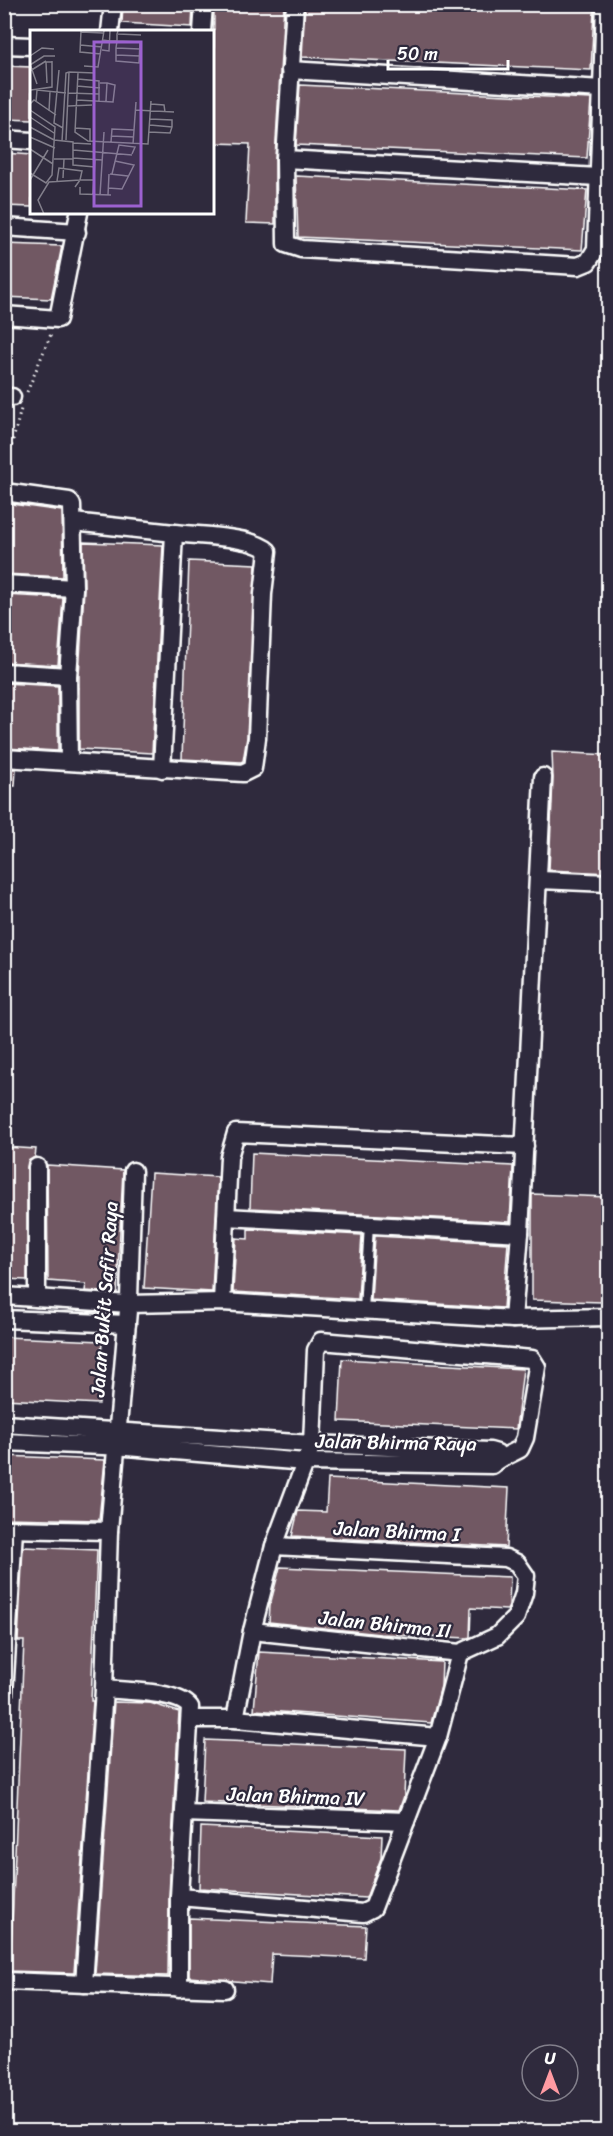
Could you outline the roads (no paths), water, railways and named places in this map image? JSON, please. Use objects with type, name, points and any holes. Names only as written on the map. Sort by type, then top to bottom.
[{"type":"street","points":[[110,30],[113,4]]},
{"type":"street","points":[[202,30],[204,4]]},
{"type":"street","points":[[295,4],[285,159],[284,233],[288,245],[301,249],[583,265],[596,249],[605,4]]},
{"type":"street","points":[[4,45],[30,46]]},
{"type":"street","points":[[290,70],[602,89]]},
{"type":"street","points":[[4,139],[30,141]]},
{"type":"street","points":[[285,159],[598,177]]},
{"type":"street","points":[[4,315],[58,319],[79,214]]},
{"type":"street","points":[[4,227],[77,232]]},
{"type":"street","points":[[4,492],[69,501],[72,505],[74,588],[68,676],[69,761]]},
{"type":"street","points":[[4,758],[243,773],[255,765],[263,594],[268,554],[263,547],[243,541],[73,522]]},
{"type":"street","points":[[162,769],[174,533]]},
{"type":"street","points":[[4,584],[74,588]]},
{"type":"street","points":[[4,672],[68,676]]},
{"type":"street","points":[[513,1319],[540,880],[543,777]]},
{"type":"street","points":[[540,880],[609,883]]},
{"type":"street","points":[[222,1302],[229,1157],[236,1133],[525,1146]]},
{"type":"street","points":[[37,1298],[38,1167]]},
{"type":"street","name":"Jalan Bukit Safir Raya","points":[[84,1984],[104,1689],[109,1531],[116,1430],[128,1314],[133,1171]]},
{"type":"street","points":[[226,1217],[520,1233]]},
{"type":"street","points":[[4,1296],[37,1298],[128,1314]]},
{"type":"street","points":[[4,1319],[128,1314],[222,1302],[513,1319],[609,1317]]},
{"type":"street","points":[[235,1719],[252,1631],[274,1546],[312,1444],[316,1350],[321,1341],[532,1359],[537,1367],[525,1438],[520,1449],[500,1459]]},
{"type":"street","name":"Jalan Bhirma Raya","points":[[4,1424],[312,1444],[490,1452],[497,1453],[500,1459],[492,1465],[305,1462],[4,1442]]},
{"type":"street","points":[[4,1694],[9,1530],[109,1531]]},
{"type":"street","name":"Jalan Bhirma I","points":[[274,1546],[506,1558],[517,1563]]},
{"type":"street","name":"Jalan Bhirma II","points":[[252,1631],[460,1653],[497,1636],[516,1617],[524,1593],[526,1576],[517,1563]]},
{"type":"street","points":[[179,1897],[363,1913],[373,1908],[438,1737],[460,1653]]},
{"type":"street","points":[[104,1689],[180,1699],[190,1707],[179,1897],[179,1988]]},
{"type":"street","points":[[190,1719],[235,1719],[438,1737]]},
{"type":"street","name":"Jalan Bhirma IV","points":[[184,1813],[406,1821]]},
{"type":"street","points":[[4,1982],[225,1989]]},
{"type":"lane","points":[[364,1310],[369,1225]]}]
